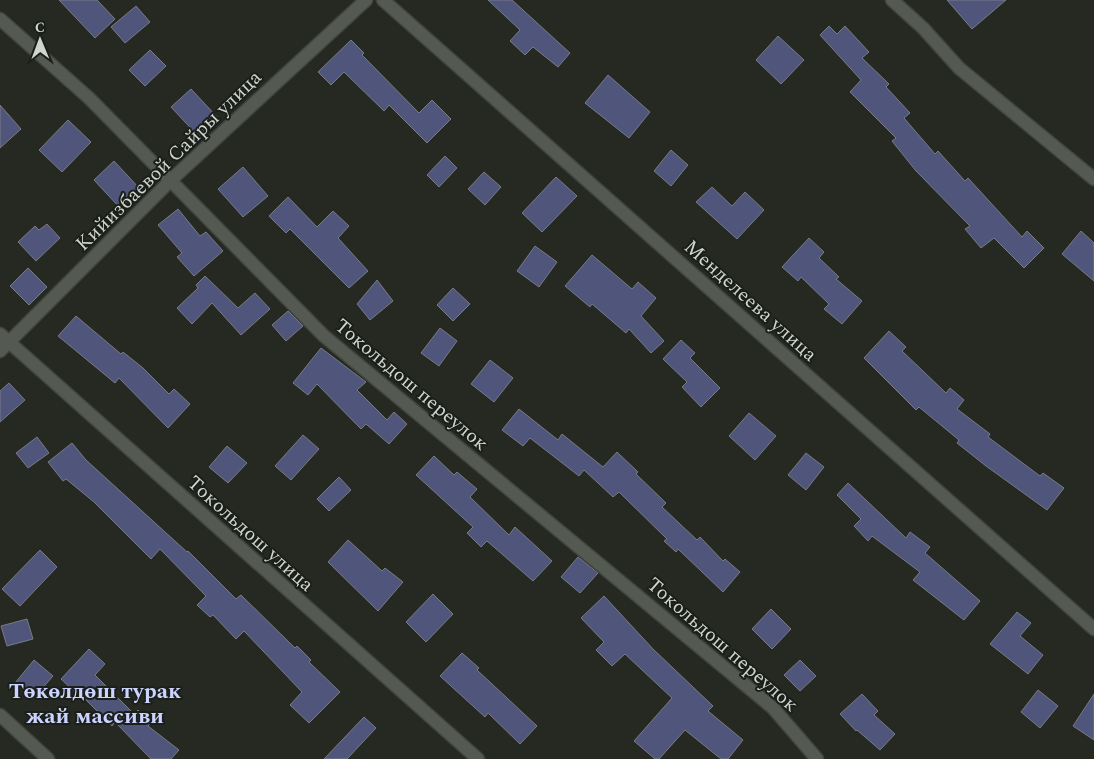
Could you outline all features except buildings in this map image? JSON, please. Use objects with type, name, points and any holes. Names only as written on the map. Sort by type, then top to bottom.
[{"type":"street","name":"Кийизбаевой Сайры улица","points":[[3,342],[171,180],[366,0]]},
{"type":"street","name":"Менделеева улица","points":[[383,0],[1094,629]]},
{"type":"street","points":[[892,0],[923,28],[958,68],[1094,179]]},
{"type":"street","name":"Токольдош переулок","points":[[0,18],[89,98],[324,336],[773,708],[817,759]]},
{"type":"street","name":"Токольдош улица","points":[[3,342],[478,759]]},
{"type":"street","points":[[0,715],[48,759]]},
{"type":"district","name":"Төкөлдөш турак жай массиви","points":[[95,702]]}]
